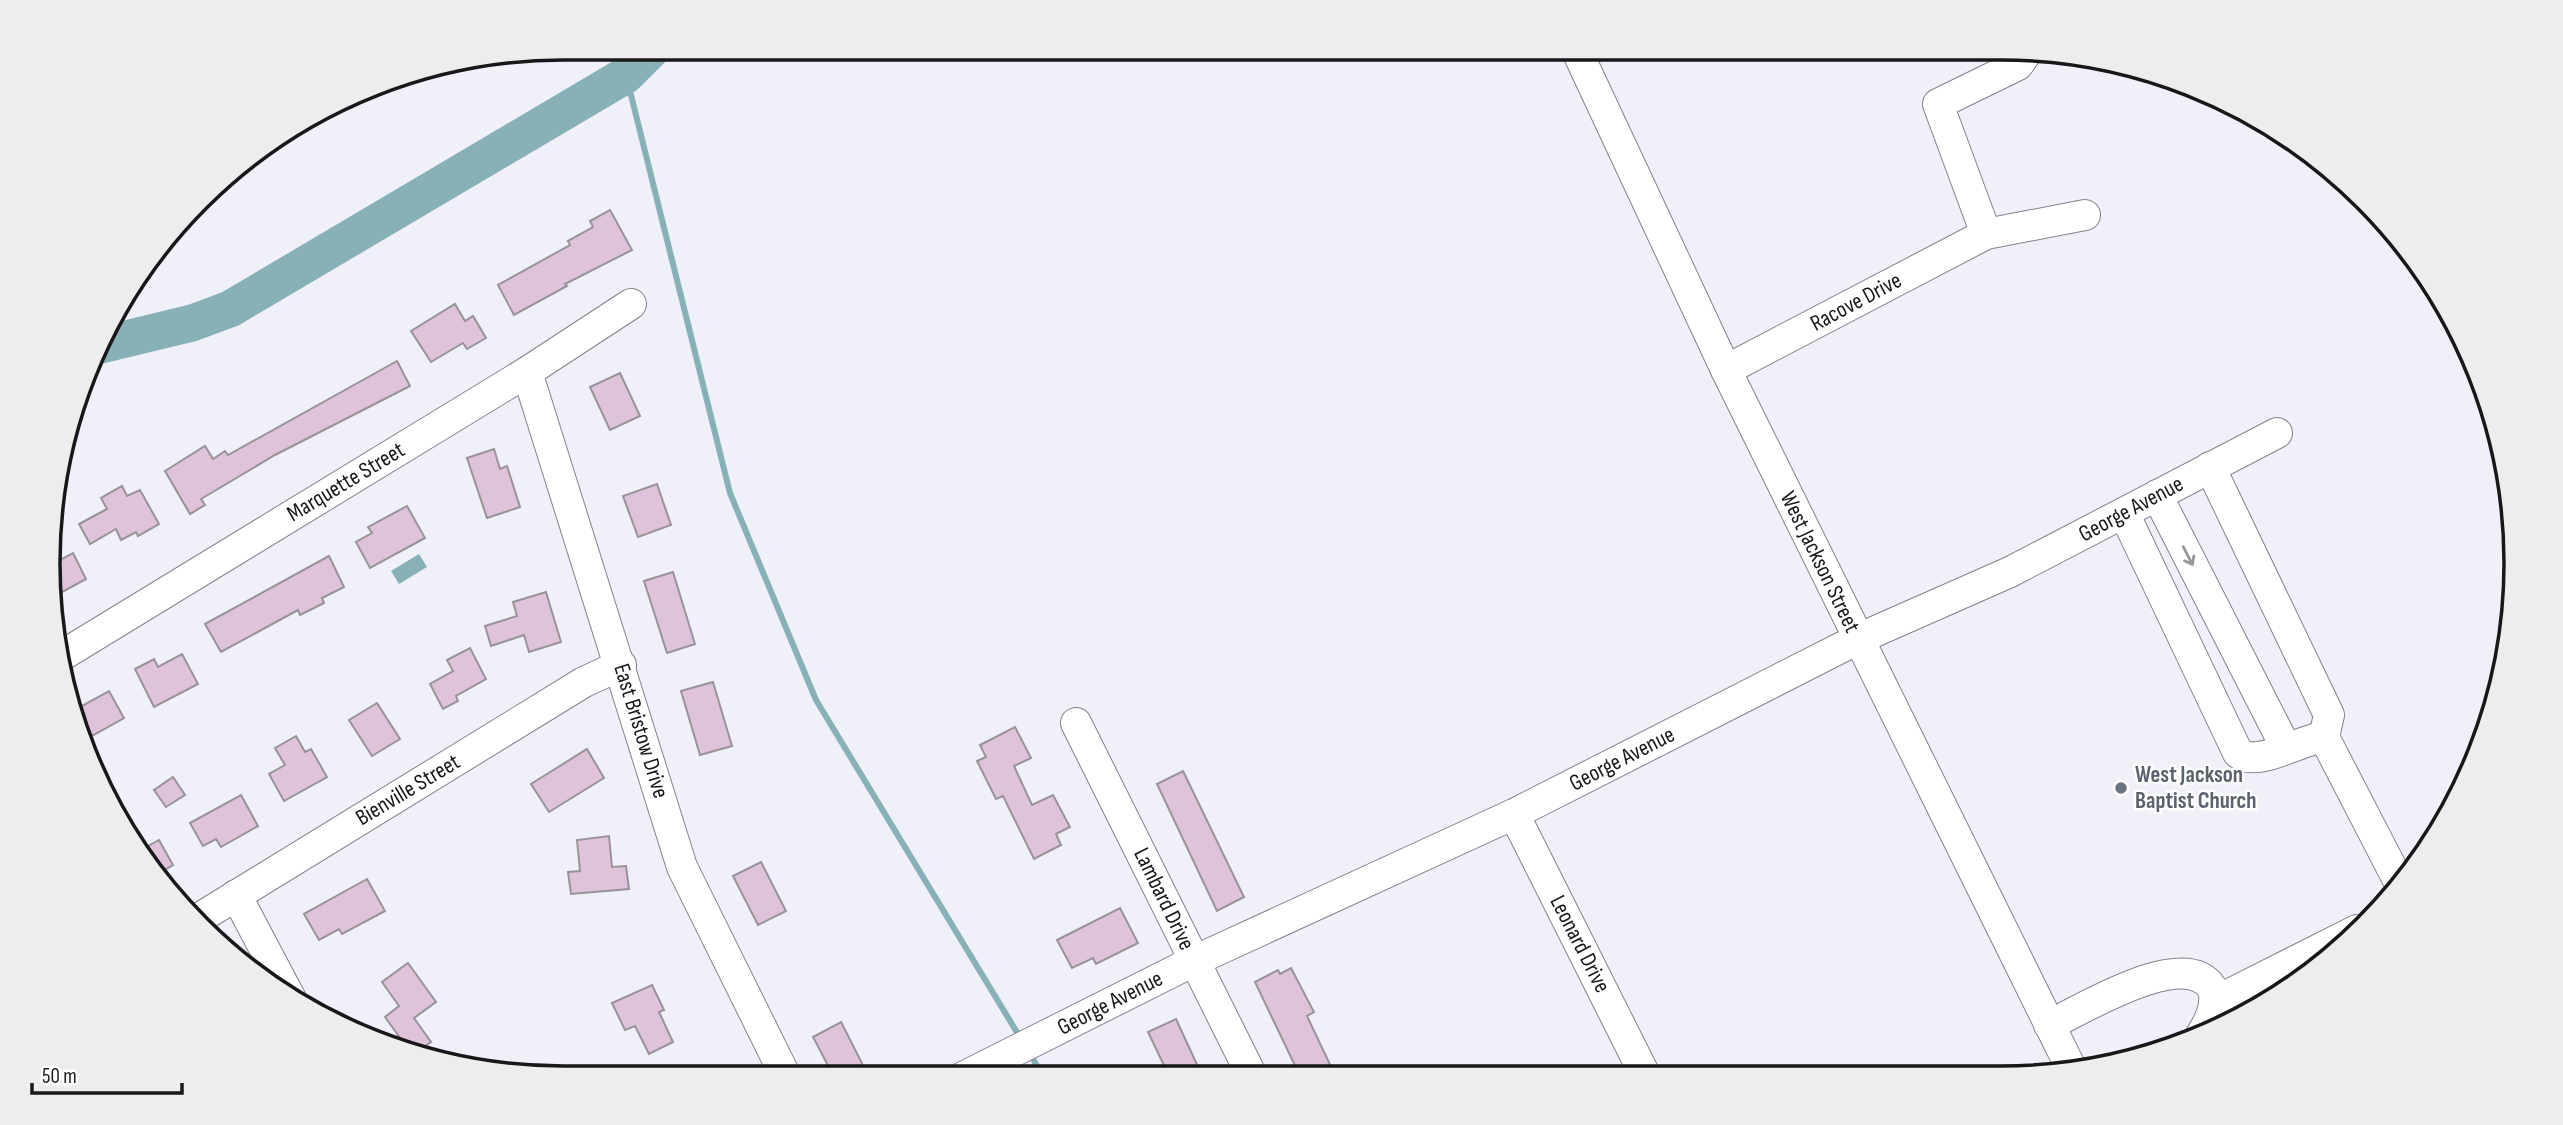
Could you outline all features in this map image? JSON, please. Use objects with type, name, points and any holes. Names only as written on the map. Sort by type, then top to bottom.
[{"type":"street","name":"West Jackson Street","points":[[1581,60],[1726,370],[2067,1061]]},
{"type":"street","points":[[1986,234],[1938,104],[2018,65],[2021,61]]},
{"type":"street","name":"Racove Drive","points":[[1726,370],[1986,234],[2085,215]]},
{"type":"street","name":"Marquette Street","points":[[68,652],[527,372],[631,304]]},
{"type":"street","name":"East Bristow Drive","points":[[527,372],[621,665],[682,867],[781,1066]]},
{"type":"street","name":"George Avenue","points":[[984,1066],[1194,961],[1514,814],[1858,639],[2010,572],[2277,433]]},
{"type":"street","points":[[2210,467],[2329,715],[2324,737],[2395,875]]},
{"type":"street","points":[[2157,495],[2286,748]]},
{"type":"street","points":[[2124,513],[2238,753],[2245,759],[2256,760],[2306,739],[2324,737]]},
{"type":"street","name":"Bienville Street","points":[[204,915],[584,682],[621,665]]},
{"type":"street","name":"Lambard Drive","points":[[1076,723],[1247,1066]]},
{"type":"street","name":"Leonard Drive","points":[[1514,814],[1641,1066]]},
{"type":"street","points":[[236,895],[281,979]]},
{"type":"street","points":[[2214,1002],[2327,945]]},
{"type":"street","points":[[2049,1025],[2164,974],[2181,972],[2203,978],[2213,990],[2214,1002],[2209,1020]]},
{"type":"water","points":[[419,554],[427,567],[399,584],[391,571]]},
{"type":"building","points":[[610,210],[632,250],[565,284],[567,286],[514,315],[498,285],[570,245],[568,241],[593,227],[590,221]]},
{"type":"building","points":[[455,304],[465,321],[473,316],[486,338],[467,349],[463,343],[431,362],[411,331]]},
{"type":"building","points":[[397,361],[410,386],[275,455],[201,499],[205,505],[190,514],[165,471],[205,446],[213,459],[225,451],[228,455]]},
{"type":"building","points":[[620,373],[640,416],[610,430],[590,387]]},
{"type":"building","points":[[494,449],[500,469],[507,466],[520,507],[487,518],[467,458]]},
{"type":"building","points":[[657,484],[671,525],[638,537],[623,496]]},
{"type":"building","points":[[122,486],[127,496],[140,490],[159,524],[138,536],[136,532],[121,540],[116,529],[90,544],[79,524],[107,509],[101,498]]},
{"type":"building","points":[[407,506],[425,538],[370,568],[356,542],[372,533],[368,527]]},
{"type":"building","points":[[73,553],[86,579],[61,593],[60,562]]},
{"type":"building","points":[[329,556],[344,587],[322,598],[324,603],[300,615],[298,610],[221,652],[205,624]]},
{"type":"building","points":[[673,572],[695,644],[667,653],[644,581]]},
{"type":"building","points":[[546,592],[561,642],[529,652],[524,635],[491,646],[485,626],[517,616],[513,602]]},
{"type":"building","points":[[470,648],[486,679],[456,696],[458,701],[443,709],[430,684],[453,671],[447,660]]},
{"type":"building","points":[[182,654],[198,684],[154,707],[135,669],[154,659],[158,667]]},
{"type":"building","points":[[713,682],[732,746],[700,755],[681,691]]},
{"type":"building","points":[[109,691],[124,718],[91,737],[81,707]]},
{"type":"building","points":[[377,703],[400,739],[372,756],[349,720]]},
{"type":"building","points":[[1015,727],[1031,758],[1014,766],[1032,805],[1053,795],[1070,827],[1056,834],[1061,845],[1034,859],[1003,796],[996,799],[977,761],[986,757],[980,745]]},
{"type":"building","points":[[296,736],[305,752],[311,749],[327,777],[284,801],[269,774],[285,765],[275,748]]},
{"type":"building","points":[[587,749],[604,778],[549,812],[531,784]]},
{"type":"building","points":[[1183,771],[1244,897],[1217,911],[1157,784]]},
{"type":"building","points":[[173,777],[185,795],[166,807],[154,790]]},
{"type":"building","points":[[241,795],[258,826],[221,847],[216,839],[203,846],[190,823]]},
{"type":"building","points":[[609,836],[612,867],[626,866],[629,889],[571,894],[568,872],[580,871],[577,840]]},
{"type":"building","points":[[159,840],[173,865],[164,870],[147,847]]},
{"type":"building","points":[[761,862],[786,911],[758,925],[733,876]]},
{"type":"building","points":[[367,879],[385,911],[342,934],[339,929],[319,940],[304,914]]},
{"type":"building","points":[[1120,908],[1138,943],[1096,964],[1093,958],[1072,968],[1057,940]]},
{"type":"building","points":[[408,963],[436,1002],[414,1018],[431,1042],[425,1046],[401,1039],[385,1017],[399,1006],[382,982]]},
{"type":"building","points":[[1291,968],[1314,1012],[1307,1016],[1331,1066],[1295,1066],[1255,982],[1278,970],[1280,974]]},
{"type":"building","points":[[652,985],[664,1010],[659,1012],[673,1042],[649,1054],[635,1026],[625,1030],[612,1003]]},
{"type":"building","points":[[1176,1019],[1198,1066],[1164,1066],[1148,1032]]},
{"type":"building","points":[[841,1022],[863,1066],[828,1066],[813,1037]]},
{"type":"waterway","points":[[110,343],[192,323],[230,309],[626,75],[641,60]]},
{"type":"waterway","points":[[626,75],[730,493],[816,700],[1021,1039]]},
{"type":"waterway","points":[[1030,1054],[1037,1066]]},
{"type":"place","name":"West Jackson Baptist Church","points":[[2121,788]]}]
